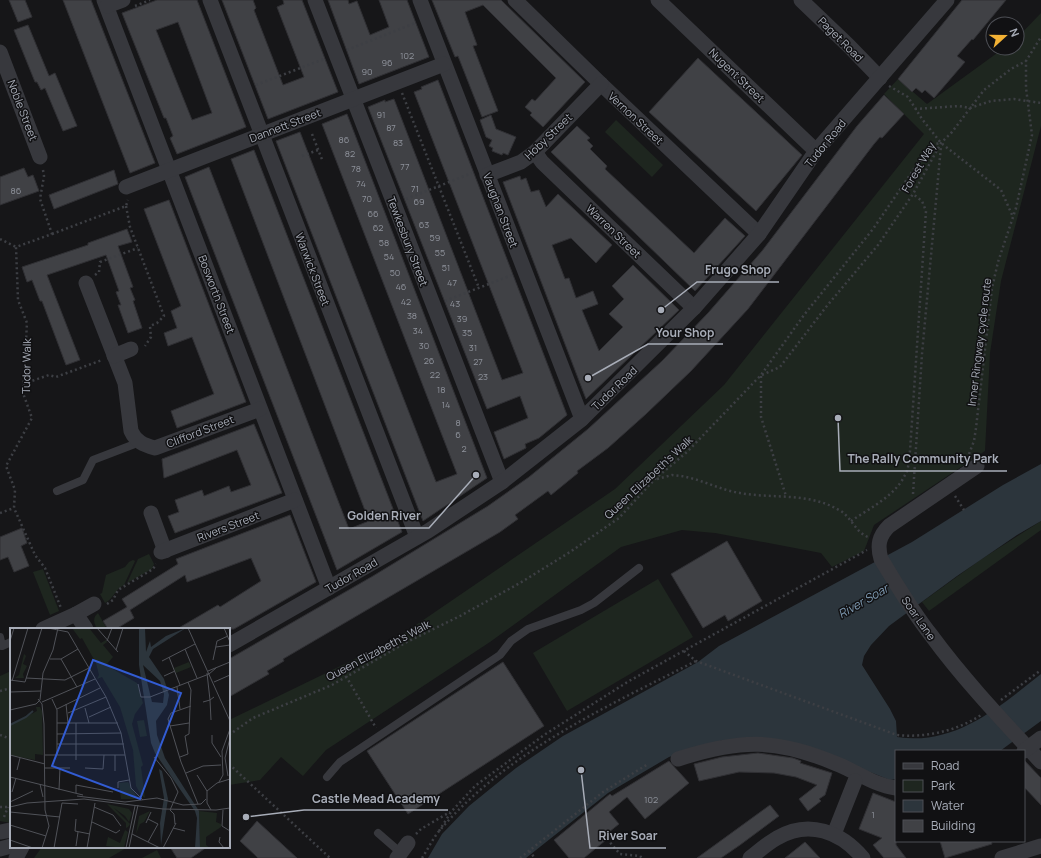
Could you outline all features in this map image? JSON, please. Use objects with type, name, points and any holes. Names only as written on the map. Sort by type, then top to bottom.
[{"type":"street","name":"Warwick Street","points":[[210,0],[417,537]]},
{"type":"street","name":"Tewkesbury Street","points":[[315,0],[502,482]]},
{"type":"street","name":"Vaughan Street","points":[[420,0],[482,173],[582,419]]},
{"type":"street","name":"Vernon Street","points":[[515,0],[759,234]]},
{"type":"street","name":"Nugent Street","points":[[658,0],[816,151]]},
{"type":"street","name":"Paget Road","points":[[801,0],[880,78]]},
{"type":"street","name":"Tudor Road","points":[[230,644],[417,537],[502,482],[582,419],[694,308],[759,234],[816,151],[947,0]]},
{"type":"street","points":[[105,3],[126,4]]},
{"type":"street","name":"Bosworth Street","points":[[105,3],[329,588]]},
{"type":"street","name":"Noble Street","points":[[0,52],[4,70],[38,151]]},
{"type":"street","name":"Dannett Street","points":[[126,187],[444,64]]},
{"type":"street","name":"Hoby Street","points":[[482,173],[521,162],[535,152],[601,84]]},
{"type":"street","name":"Warren Street","points":[[535,152],[542,162],[694,308]]},
{"type":"street","points":[[86,283],[127,395],[131,430],[134,437],[140,442]]},
{"type":"street","points":[[114,356],[138,348]]},
{"type":"street","name":"Clifford Street","points":[[140,442],[155,448],[260,408]]},
{"type":"street","name":"Soar Lane","points":[[977,466],[889,526],[882,533],[878,549],[875,554],[912,609],[950,659],[1024,746],[1041,762]]},
{"type":"street","name":"Rivers Street","points":[[163,552],[295,500]]},
{"type":"street","points":[[151,513],[163,552]]},
{"type":"street","points":[[45,628],[71,617],[94,604]]},
{"type":"street","points":[[71,617],[85,628]]},
{"type":"street","points":[[1024,746],[1041,738]]},
{"type":"street","points":[[678,759],[723,746],[760,744],[780,745],[839,764],[857,775],[895,788]]},
{"type":"street","points":[[834,834],[855,781]]},
{"type":"street","points":[[750,858],[777,838],[801,829],[812,828],[834,834],[854,848],[863,858]]},
{"type":"street","points":[[0,832],[10,830]]},
{"type":"street","points":[[0,849],[10,846]]},
{"type":"street","points":[[1002,858],[1041,846]]},
{"type":"street","points":[[16,858],[21,848]]},
{"type":"lane","points":[[57,491],[83,480],[93,460],[140,442]]},
{"type":"lane","points":[[327,777],[340,762],[500,655],[511,641],[528,629],[581,610],[594,603],[639,568]]},
{"type":"lane","points":[[0,638],[2,646],[10,642]]},
{"type":"lane","points":[[378,833],[402,851]]},
{"type":"path","points":[[126,4],[150,0]]},
{"type":"path","points":[[344,51],[418,23]]},
{"type":"path","points":[[1013,218],[1032,135],[1027,102],[1026,61],[1041,37]]},
{"type":"path","points":[[253,86],[326,58],[329,64]]},
{"type":"path","name":"Forest Way","points":[[761,375],[780,367],[826,307],[878,245],[913,194],[941,143],[952,132],[984,90],[1011,69],[1026,61]]},
{"type":"path","points":[[880,78],[894,90],[908,97],[915,109],[941,143],[1001,190],[1013,218]]},
{"type":"path","points":[[395,93],[401,90],[479,288]]},
{"type":"path","points":[[915,109],[959,106],[970,108],[991,100],[1014,99],[1041,103]]},
{"type":"path","points":[[312,134],[323,162]]},
{"type":"path","points":[[912,500],[922,354],[937,173],[941,143]]},
{"type":"path","name":"Queen Elizabeth's Walk","points":[[230,734],[253,718],[300,699],[467,612],[570,552],[619,518],[655,479],[687,452],[761,375],[804,315],[873,229],[914,169],[935,144],[941,143]]},
{"type":"path","points":[[302,156],[318,150]]},
{"type":"path","points":[[38,151],[44,176],[40,199],[52,234]]},
{"type":"path","points":[[402,200],[439,186],[482,173]]},
{"type":"path","points":[[126,187],[130,197],[126,206],[130,227],[164,316],[157,323],[150,326],[151,337],[138,348]]},
{"type":"path","points":[[851,521],[897,488],[906,474],[910,451],[926,211],[922,201],[913,194]]},
{"type":"path","points":[[0,239],[16,247],[126,206]]},
{"type":"path","name":"Inner Ringway cycle route","points":[[970,453],[976,428],[992,288],[998,262],[1013,218]]},
{"type":"path","name":"Tudor Walk","points":[[16,247],[18,300],[27,323],[23,393],[32,418],[6,466],[15,490],[14,508],[35,555],[45,568],[71,617]]},
{"type":"path","points":[[86,283],[99,272],[100,262],[138,248]]},
{"type":"path","points":[[441,303],[516,274]]},
{"type":"path","points":[[23,384],[48,375],[56,377],[114,356]]},
{"type":"path","points":[[761,375],[761,417],[786,496]]},
{"type":"path","points":[[655,479],[672,475],[681,476],[739,493],[803,498],[840,510],[862,534],[871,538]]},
{"type":"path","points":[[955,495],[964,510]]},
{"type":"path","points":[[0,513],[14,508]]},
{"type":"path","points":[[94,604],[99,601],[102,607],[113,600],[118,590],[153,569],[163,552]]},
{"type":"path","points":[[402,851],[421,829],[450,812],[475,786],[544,735],[629,681],[684,651],[875,554]]},
{"type":"path","points":[[684,651],[696,661],[897,735],[917,736],[943,732],[962,725],[1041,670]]},
{"type":"path","points":[[440,831],[494,779],[552,737],[589,716],[696,661]]},
{"type":"path","points":[[346,676],[380,736]]},
{"type":"path","points":[[0,691],[10,688]]},
{"type":"path","points":[[0,735],[10,739]]},
{"type":"path","points":[[520,858],[603,792],[648,764]]},
{"type":"path","points":[[230,765],[330,858]]},
{"type":"path","points":[[0,807],[10,806]]},
{"type":"path","points":[[422,858],[440,831],[450,812]]},
{"type":"path","points":[[607,839],[620,854],[640,856],[642,858]]},
{"type":"path","points":[[529,851],[535,858]]},
{"type":"green space","points":[[1041,13],[1041,126],[1001,281],[990,353],[985,451],[874,525],[864,551],[832,567],[821,553],[715,533],[682,530],[621,547],[490,642],[326,750],[303,776],[281,757],[260,780],[230,785],[230,720],[394,640],[615,489],[724,385],[924,134],[884,94],[898,79],[927,104],[993,56],[1025,56],[1025,30]]},
{"type":"green space","points":[[616,120],[663,165],[652,177],[605,132]]},
{"type":"green space","points":[[1041,521],[1041,530],[929,611],[922,602],[980,560]]},
{"type":"green space","points":[[149,554],[154,564],[152,569],[127,583],[138,559]]},
{"type":"green space","points":[[133,560],[135,561],[124,585],[118,589],[105,603],[100,594],[102,593],[106,575],[125,567]]},
{"type":"green space","points":[[43,569],[59,611],[50,615],[33,572]]},
{"type":"green space","points":[[658,579],[693,637],[567,711],[533,653]]},
{"type":"green space","points":[[98,613],[106,628],[96,628],[94,621]]},
{"type":"green space","points":[[10,671],[10,823],[0,821],[0,676]]},
{"type":"green space","points":[[41,848],[126,848],[109,858],[34,858]]},
{"type":"green space","points":[[157,850],[161,858],[142,858]]},
{"type":"water","points":[[1041,464],[1041,521],[1017,535],[957,576],[889,626],[871,645],[864,656],[862,665],[896,721],[897,737],[918,738],[938,736],[957,730],[992,711],[1041,674],[1041,721],[1001,750],[895,750],[895,779],[890,780],[870,772],[723,740],[669,757],[608,793],[526,858],[428,858],[442,834],[469,806],[516,768],[563,736],[698,662],[719,646],[912,542],[1003,485]]},
{"type":"building","points":[[9,0],[25,0],[32,17],[18,22]]},
{"type":"building","points":[[63,0],[91,0],[155,163],[130,173]]},
{"type":"building","points":[[157,0],[197,0],[246,127],[177,154],[170,138],[173,136],[166,118],[164,118],[122,13]],"holes":[[[178,22],[212,113],[192,120],[156,30]]]},
{"type":"building","points":[[222,0],[253,0],[256,8],[254,10],[283,85],[304,77],[277,7],[284,4],[283,0],[302,0],[338,92],[268,119]]},
{"type":"building","points":[[328,0],[348,0],[349,4],[357,1],[370,35],[389,27],[379,0],[407,0],[429,57],[359,84]]},
{"type":"building","points":[[432,0],[501,0],[585,82],[543,127],[530,115],[532,113],[525,107],[532,99],[535,101],[556,78],[483,5],[465,12],[477,45],[473,46],[498,111],[482,117],[458,56],[455,57]]},
{"type":"building","points":[[962,0],[1006,0],[993,16],[985,16],[985,25],[957,56],[965,62],[934,98],[925,90],[922,93],[916,88],[912,92],[898,79]]},
{"type":"building","points":[[28,25],[49,76],[55,73],[77,126],[63,131],[45,88],[41,90],[37,82],[35,82],[14,30]]},
{"type":"building","points":[[698,58],[802,155],[756,211],[649,112]]},
{"type":"building","points":[[438,80],[567,415],[539,438],[525,444],[526,448],[504,459],[494,432],[528,418],[520,396],[487,409],[368,107],[385,100],[385,102],[394,99],[502,380],[523,373],[414,92],[422,89],[421,87]]},
{"type":"building","points":[[884,95],[904,114],[882,138],[880,137],[874,144],[748,309],[691,371],[646,414],[608,448],[577,471],[578,473],[551,495],[548,491],[515,515],[518,519],[500,532],[283,659],[284,661],[267,671],[269,674],[230,696],[230,658],[373,576],[488,506],[529,477],[588,429],[662,361],[708,313],[762,251],[857,126]]},
{"type":"building","points":[[347,114],[487,478],[423,521],[276,141],[300,132],[436,482],[457,474],[322,124]]},
{"type":"building","points":[[491,115],[496,129],[516,137],[508,155],[503,153],[502,155],[492,151],[493,148],[489,146],[492,140],[486,137],[480,120]]},
{"type":"building","points":[[577,126],[590,138],[587,140],[593,146],[590,149],[607,166],[605,169],[694,253],[725,218],[745,236],[695,291],[551,152]]},
{"type":"building","points":[[254,150],[402,532],[337,570],[185,177],[209,167],[349,529],[369,521],[231,159]]},
{"type":"building","points":[[24,168],[28,177],[33,175],[39,191],[0,205],[0,177]]},
{"type":"building","points":[[114,170],[118,184],[54,209],[49,195]]},
{"type":"building","points":[[520,176],[521,180],[526,178],[531,192],[539,190],[546,207],[558,194],[612,245],[596,263],[571,238],[552,245],[565,279],[569,278],[576,298],[593,291],[598,304],[582,310],[599,351],[623,327],[609,314],[624,299],[612,286],[633,265],[679,310],[586,399],[503,182]]},
{"type":"building","points":[[169,200],[246,402],[177,428],[171,411],[214,394],[192,337],[168,346],[164,333],[177,328],[171,311],[181,306],[144,209]]},
{"type":"building","points":[[127,229],[132,242],[118,246],[133,287],[130,288],[135,300],[133,301],[142,328],[128,333],[118,305],[121,305],[116,292],[119,291],[106,255],[47,275],[80,360],[66,365],[42,301],[40,301],[32,280],[27,282],[22,267],[88,245],[88,243]]},
{"type":"building","points":[[254,424],[282,493],[175,533],[168,516],[179,512],[175,500],[202,490],[204,496],[229,486],[231,492],[251,485],[237,450],[164,478],[162,459]]},
{"type":"building","points":[[290,515],[316,582],[234,629],[179,628],[218,605],[220,607],[261,581],[251,558],[187,582],[185,575],[130,610],[134,618],[118,628],[107,628],[103,621],[127,607],[122,599],[178,564],[176,559]]},
{"type":"building","points":[[22,528],[27,543],[21,546],[29,566],[14,572],[8,557],[0,560],[0,537]]},
{"type":"building","points":[[727,541],[762,601],[728,621],[725,615],[703,628],[671,574]]},
{"type":"building","points":[[503,662],[544,726],[408,814],[367,751]]},
{"type":"building","points":[[758,753],[793,758],[801,761],[800,763],[832,773],[825,795],[819,799],[821,801],[808,811],[799,799],[817,785],[796,777],[774,773],[739,772],[699,781],[694,764],[722,757]]},
{"type":"building","points":[[669,761],[689,783],[645,819],[627,797],[609,812],[619,824],[609,832],[612,835],[584,858],[569,858],[554,840],[610,794],[612,796]]},
{"type":"building","points":[[1025,761],[1041,778],[1041,805],[1025,788]]},
{"type":"building","points":[[873,793],[895,802],[895,842],[906,858],[884,858],[873,845],[882,838],[859,829]]},
{"type":"building","points":[[770,805],[779,816],[740,845],[721,858],[697,858]]},
{"type":"building","points":[[257,821],[297,858],[258,858],[240,841]]},
{"type":"building","points":[[805,842],[820,858],[785,858]]},
{"type":"building","points":[[940,842],[991,842],[992,844],[945,858]]},
{"type":"building","points":[[171,848],[206,848],[191,858],[177,858]]},
{"type":"place","name":"Frugo Shop","points":[[661,310]]},
{"type":"place","name":"Your Shop","points":[[588,378]]},
{"type":"place","name":"The Rally Community Park","points":[[838,418]]},
{"type":"place","name":"Golden River","points":[[476,475]]},
{"type":"place","name":"River Soar","points":[[581,770]]},
{"type":"place","name":"Castle Mead Academy","points":[[246,817]]}]
